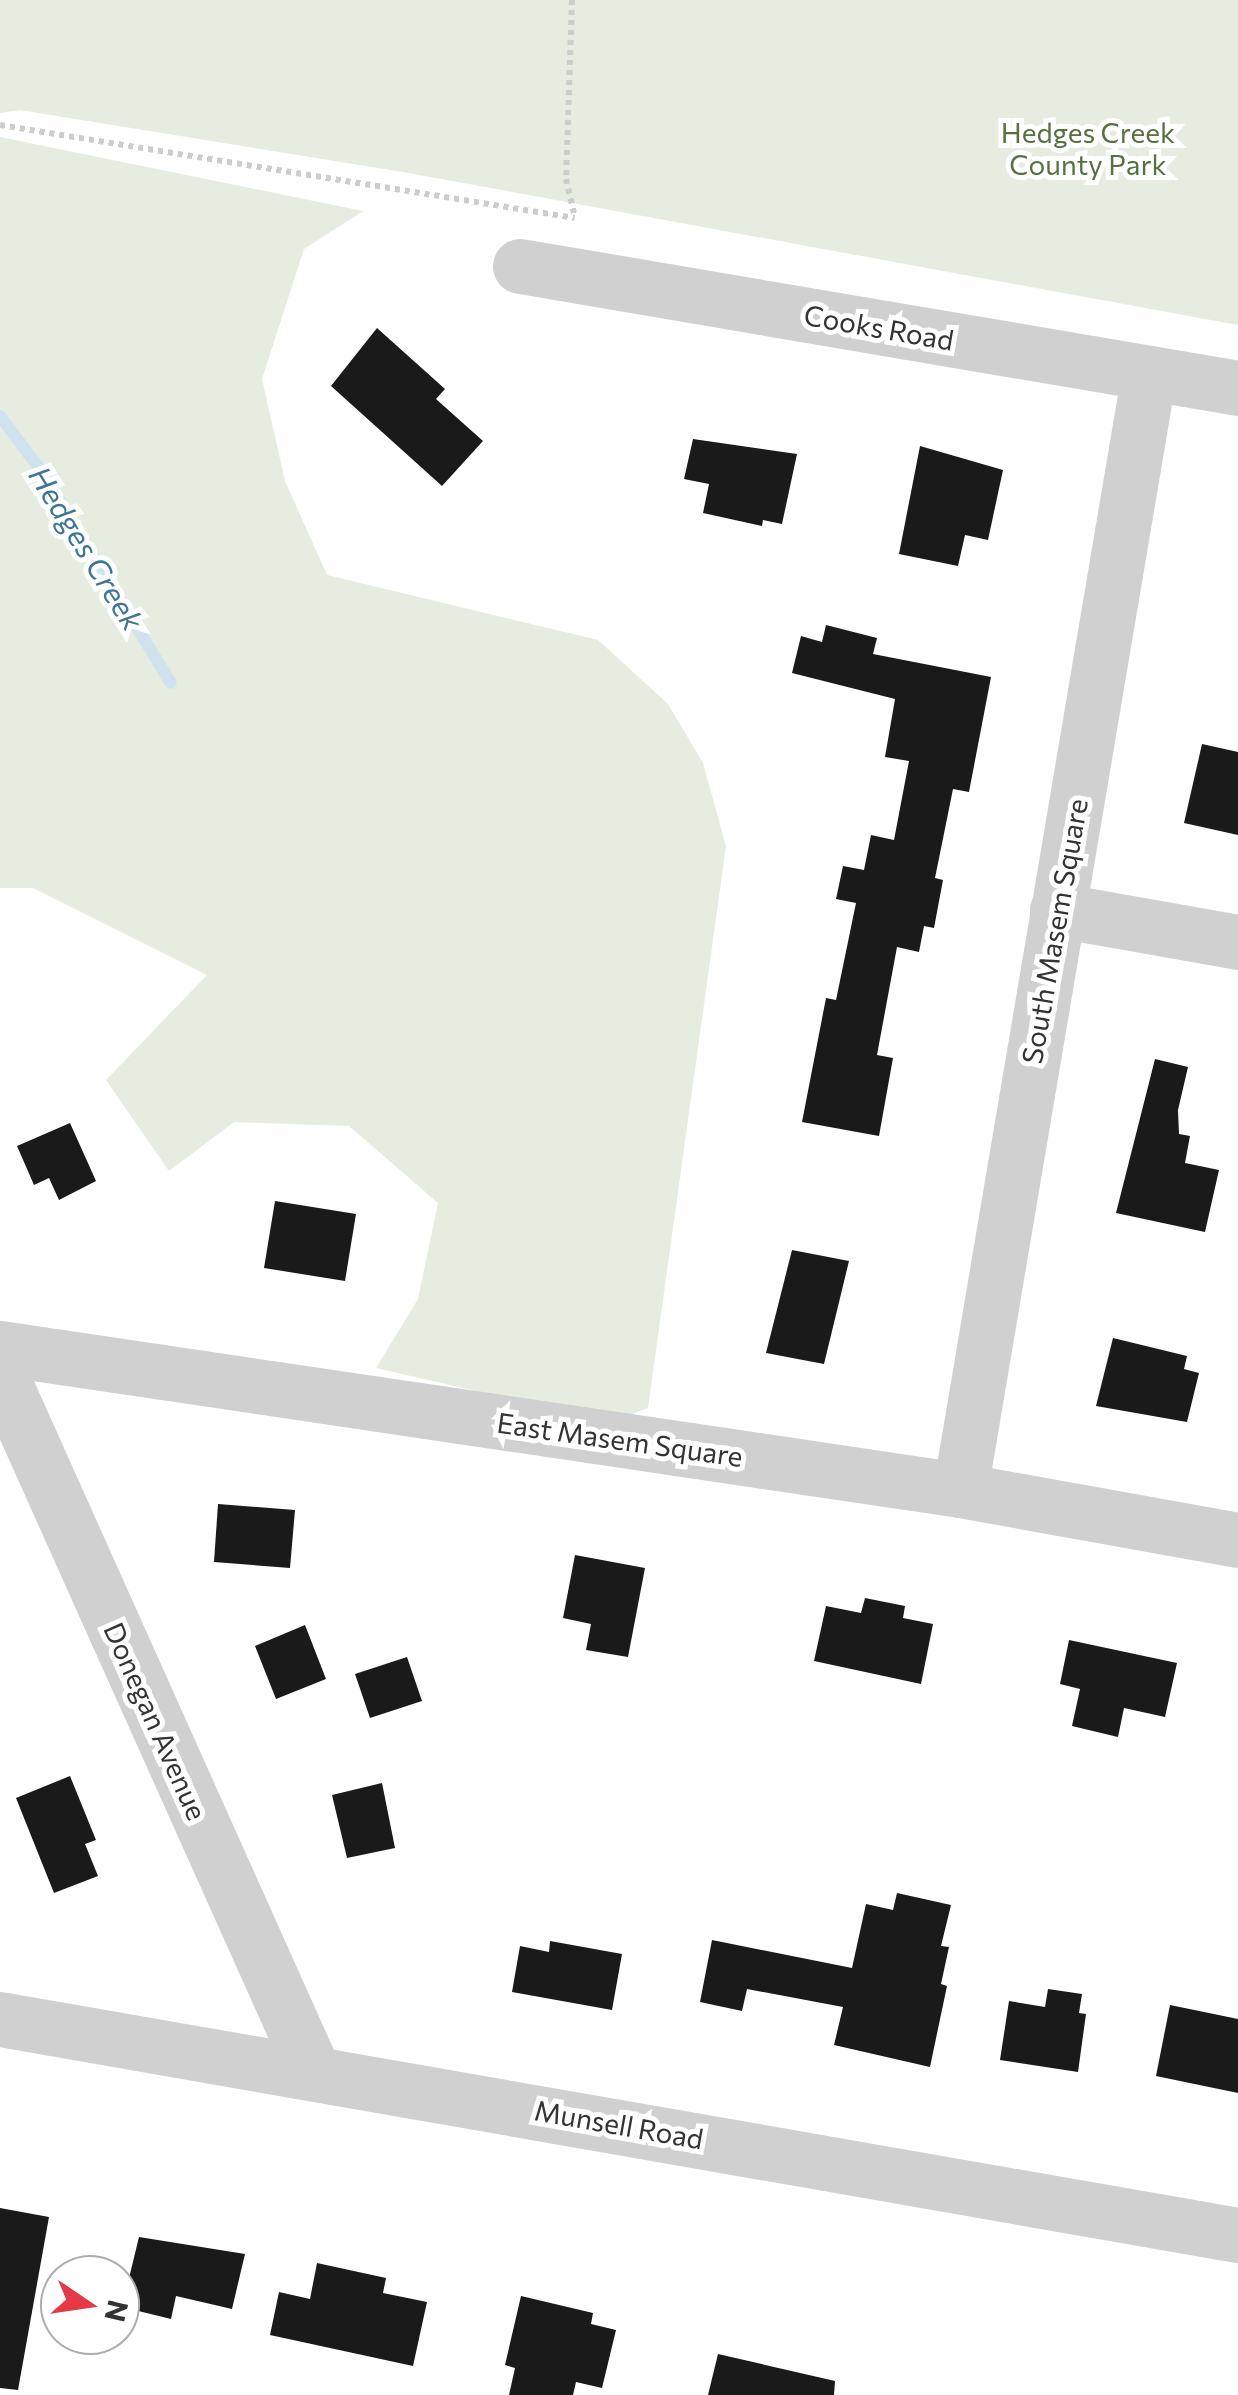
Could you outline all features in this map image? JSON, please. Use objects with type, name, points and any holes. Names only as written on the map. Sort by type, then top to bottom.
[{"type":"street","name":"Cooks Road","points":[[520,266],[1238,388]]},
{"type":"street","name":"South Masem Square","points":[[960,1490],[1149,373]]},
{"type":"street","points":[[1057,910],[1238,942]]},
{"type":"street","name":"East Masem Square","points":[[0,1348],[960,1490],[1238,1540]]},
{"type":"street","name":"Donegan Avenue","points":[[0,1373],[312,2069]]},
{"type":"street","name":"Munsell Road","points":[[0,2019],[312,2069],[1238,2235]]},
{"type":"path","points":[[572,0],[566,179],[589,278]]},
{"type":"path","points":[[0,125],[575,218]]},
{"type":"green space","name":"Hedges Creek County Park","points":[[0,0],[1238,0],[1238,325],[403,172],[20,110],[0,113]]},
{"type":"green space","points":[[0,137],[363,211],[304,249],[262,379],[285,481],[327,575],[598,640],[668,704],[703,763],[726,846],[648,1408],[611,1422],[376,1368],[418,1299],[438,1203],[349,1126],[234,1122],[169,1171],[106,1080],[207,975],[33,888],[0,888]]},
{"type":"building","points":[[377,328],[445,389],[436,399],[483,441],[442,486],[331,386]]},
{"type":"building","points":[[693,439],[797,454],[782,524],[763,520],[762,526],[703,513],[709,484],[684,479]]},
{"type":"building","points":[[920,446],[1003,470],[988,540],[965,535],[958,566],[899,554]]},
{"type":"building","points":[[826,625],[877,638],[873,654],[991,677],[969,792],[953,789],[935,878],[943,880],[934,928],[924,926],[919,952],[897,947],[877,1055],[893,1058],[879,1136],[802,1122],[826,998],[836,1000],[856,903],[836,899],[843,866],[864,870],[871,835],[894,840],[909,761],[885,757],[895,699],[792,673],[801,636],[822,642]]},
{"type":"building","points":[[1202,744],[1238,752],[1238,835],[1184,823]]},
{"type":"building","points":[[1155,1059],[1188,1067],[1178,1110],[1179,1134],[1190,1136],[1185,1163],[1219,1170],[1205,1232],[1116,1213]]},
{"type":"building","points":[[70,1123],[96,1181],[59,1200],[49,1178],[34,1185],[17,1146]]},
{"type":"building","points":[[275,1201],[356,1214],[345,1281],[264,1268]]},
{"type":"building","points":[[792,1250],[849,1261],[824,1364],[766,1353]]},
{"type":"building","points":[[1113,1338],[1187,1356],[1184,1369],[1199,1373],[1187,1422],[1096,1406]]},
{"type":"building","points":[[218,1504],[295,1510],[290,1568],[214,1562]]},
{"type":"building","points":[[575,1555],[645,1568],[628,1657],[586,1650],[591,1624],[563,1618]]},
{"type":"building","points":[[865,1598],[905,1606],[903,1618],[933,1624],[921,1684],[814,1661],[826,1606],[861,1613]]},
{"type":"building","points":[[305,1625],[326,1679],[276,1699],[255,1646]]},
{"type":"building","points":[[1069,1640],[1177,1663],[1165,1717],[1124,1708],[1118,1737],[1072,1726],[1080,1689],[1060,1684]]},
{"type":"building","points":[[407,1657],[422,1701],[370,1718],[355,1674]]},
{"type":"building","points":[[70,1776],[96,1840],[85,1844],[98,1876],[54,1893],[16,1798]]},
{"type":"building","points":[[382,1783],[395,1848],[347,1858],[332,1795]]},
{"type":"building","points":[[897,1893],[951,1905],[941,1946],[949,1947],[941,1984],[947,1986],[930,2067],[834,2045],[843,2007],[747,1989],[742,2011],[700,2002],[712,1940],[852,1968],[866,1904],[893,1910]]},
{"type":"building","points":[[550,1941],[622,1954],[612,2010],[512,1992],[520,1946],[549,1952]]},
{"type":"building","points":[[1048,1989],[1082,1994],[1079,2013],[1086,2014],[1078,2072],[1000,2060],[1009,2001],[1045,2007]]},
{"type":"building","points":[[1170,2005],[1238,2019],[1238,2093],[1156,2076]]},
{"type":"building","points":[[0,2208],[49,2217],[18,2390],[0,2388]]},
{"type":"building","points":[[139,2237],[245,2254],[232,2309],[176,2296],[171,2319],[140,2311],[140,2255],[135,2255]]},
{"type":"building","points":[[317,2263],[386,2278],[383,2293],[427,2302],[413,2366],[270,2335],[279,2292],[310,2299]]},
{"type":"building","points":[[521,2296],[593,2313],[591,2324],[616,2330],[602,2388],[576,2382],[573,2395],[509,2395],[515,2368],[505,2365]]},
{"type":"building","points":[[718,2354],[835,2381],[834,2395],[708,2395]]},
{"type":"waterway","name":"Hedges Creek","points":[[0,416],[45,476],[171,683]]}]
